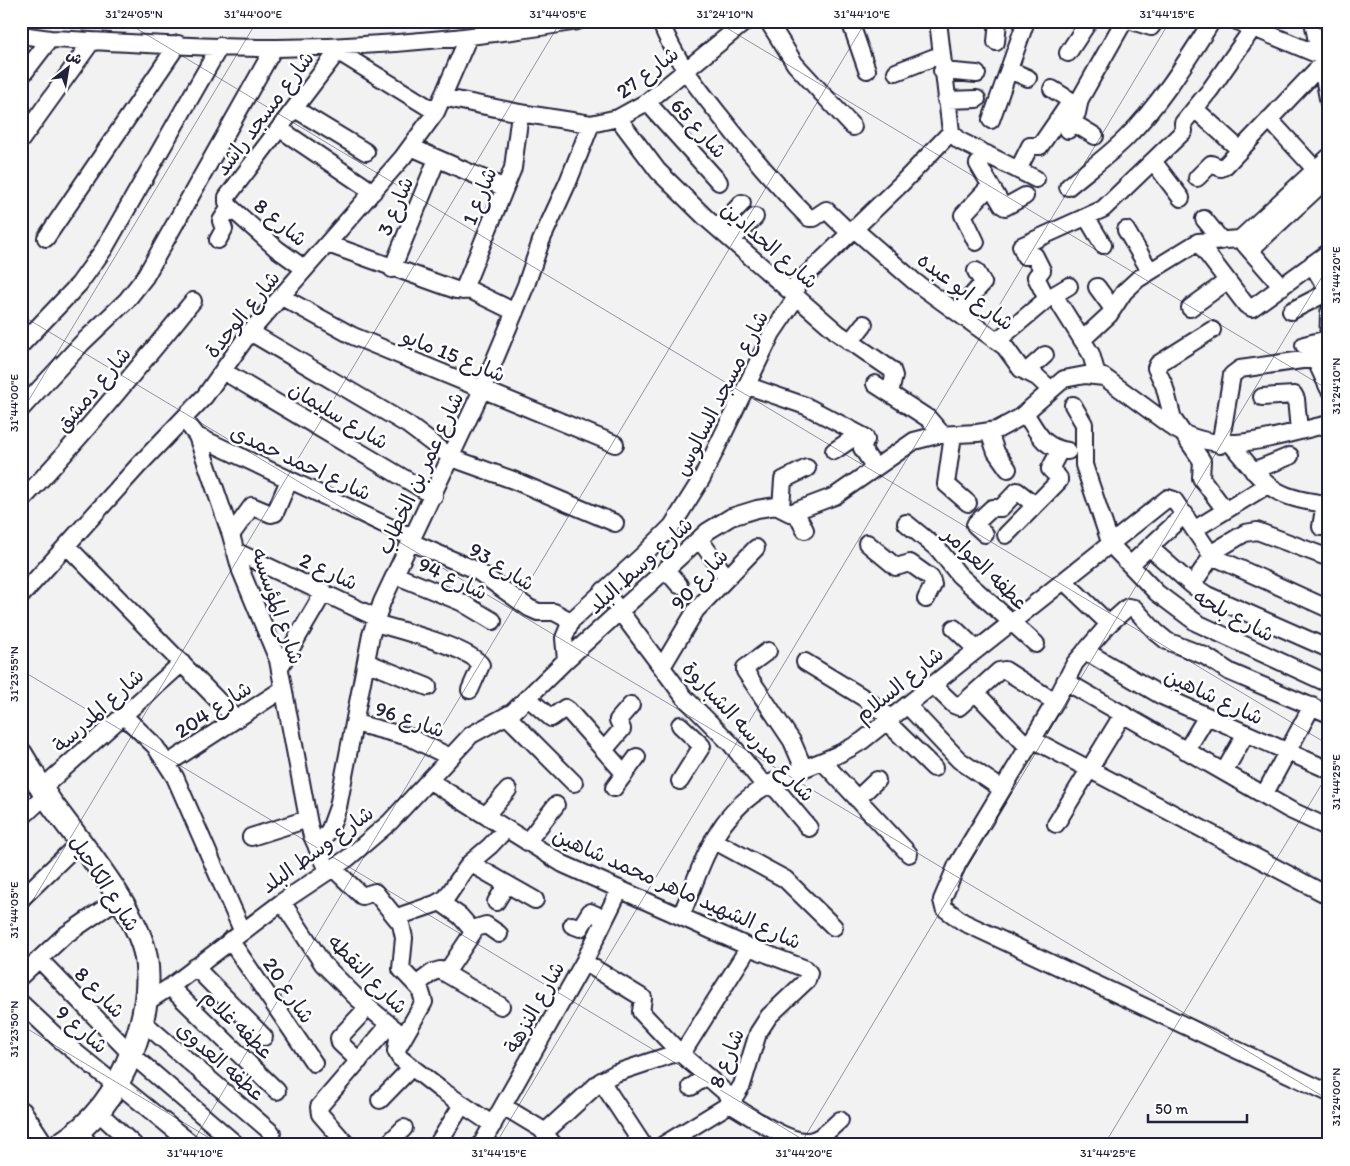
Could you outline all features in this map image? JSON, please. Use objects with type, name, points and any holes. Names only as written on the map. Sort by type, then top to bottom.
[{"type":"street","points":[[21,35],[50,39],[92,41],[339,49],[468,38],[578,21]]},
{"type":"street","points":[[660,21],[671,48],[684,71]]},
{"type":"street","name":"شارع 27","points":[[439,104],[520,113],[591,124],[618,118],[647,102],[746,21]]},
{"type":"street","points":[[768,21],[795,64],[853,127]]},
{"type":"street","points":[[850,21],[867,70]]},
{"type":"street","points":[[938,21],[941,63],[951,132],[957,138],[1036,179]]},
{"type":"street","points":[[996,42],[998,21]]},
{"type":"street","points":[[991,120],[1026,21]]},
{"type":"street","points":[[1068,53],[1089,21]]},
{"type":"street","points":[[1018,170],[1030,146],[1032,144],[1040,146],[1080,99],[1124,21]]},
{"type":"street","points":[[1132,21],[1151,27],[1155,21]]},
{"type":"street","points":[[1068,187],[1129,144],[1212,21]]},
{"type":"street","points":[[1237,21],[1323,58]]},
{"type":"street","points":[[1313,21],[1323,58],[1329,103]]},
{"type":"street","points":[[1328,21],[1329,29]]},
{"type":"street","points":[[1253,28],[1182,124],[1184,131],[1154,161],[1120,203],[1021,246],[1025,256],[1035,256],[1042,266],[1042,270],[1036,277],[1082,340],[1093,358],[1097,375],[1110,380],[1182,433],[1198,440],[1226,445],[1329,424]]},
{"type":"street","name":"شارع الوحدة","points":[[21,596],[68,547],[138,466],[184,419],[223,371],[250,332],[411,147],[439,104],[468,38]]},
{"type":"street","points":[[21,77],[50,39]]},
{"type":"street","points":[[21,140],[92,41]]},
{"type":"street","points":[[46,238],[178,44]]},
{"type":"street","points":[[21,345],[79,284],[104,249],[220,46]]},
{"type":"street","points":[[21,409],[82,343],[127,300],[145,277],[158,258],[189,198],[274,48]]},
{"type":"street","points":[[339,49],[439,104]]},
{"type":"street","name":"شارع مسجد راشد","points":[[218,240],[224,230],[221,221],[230,207],[227,202],[230,192],[280,129],[339,49]]},
{"type":"street","points":[[1198,178],[1211,164],[1223,167],[1270,119],[1323,58]]},
{"type":"street","points":[[896,72],[941,63],[977,74]]},
{"type":"street","points":[[1009,70],[1028,78]]},
{"type":"street","name":"شارع ابو عبده","points":[[684,71],[761,167],[805,214],[812,219],[823,211],[827,211],[915,282],[998,340],[1009,351],[1016,364],[1050,389]]},
{"type":"street","points":[[1052,89],[1075,103]]},
{"type":"street","points":[[946,100],[977,98]]},
{"type":"street","name":"شارع 65","points":[[647,102],[719,182]]},
{"type":"street","points":[[1075,103],[1070,126],[1095,136]]},
{"type":"street","points":[[1195,108],[1240,150]]},
{"type":"street","points":[[295,109],[366,152]]},
{"type":"street","name":"شارع 1","points":[[463,291],[513,168],[520,113]]},
{"type":"street","name":"شارع الحدادين","points":[[618,118],[658,171],[732,240],[773,285],[797,296],[850,342],[893,372],[890,393]]},
{"type":"street","points":[[1270,119],[1322,173]]},
{"type":"street","name":"شارع عمر بن الخطاب","points":[[317,848],[330,829],[338,807],[376,620],[395,574],[452,458],[482,390],[515,312],[541,241],[568,182],[591,124]]},
{"type":"street","points":[[280,129],[373,192]]},
{"type":"street","name":"شارع مسجد السالوس","points":[[571,620],[672,526],[702,478],[734,408],[748,386],[772,333],[797,296],[796,286],[951,132]]},
{"type":"street","points":[[411,147],[505,188]]},
{"type":"street","points":[[987,154],[978,164],[1003,206],[1025,196]]},
{"type":"street","points":[[1245,244],[1322,173],[1329,157]]},
{"type":"street","name":"شارع 3","points":[[392,269],[437,159]]},
{"type":"street","points":[[1154,161],[1181,198]]},
{"type":"street","points":[[976,242],[963,215],[990,186]]},
{"type":"street","points":[[718,228],[742,203]]},
{"type":"street","name":"شارع 8","points":[[230,207],[305,270]]},
{"type":"street","points":[[732,240],[755,217]]},
{"type":"street","points":[[1087,218],[1103,245]]},
{"type":"street","points":[[1204,218],[1222,241]]},
{"type":"street","points":[[1126,230],[1150,271]]},
{"type":"street","points":[[1082,340],[1113,309],[1130,285],[1198,242],[1222,241],[1245,244],[1282,287]]},
{"type":"street","points":[[1198,242],[1246,305],[1252,308],[1328,253]]},
{"type":"street","points":[[328,244],[392,269],[463,291],[472,291],[515,312]]},
{"type":"street","points":[[1291,311],[1328,293],[1312,264]]},
{"type":"street","points":[[957,312],[983,283],[976,271]]},
{"type":"street","points":[[1190,308],[1227,281]]},
{"type":"street","points":[[998,340],[1050,297],[1069,286]]},
{"type":"street","points":[[1097,287],[1113,309]]},
{"type":"street","name":"شارع 15 مايو","points":[[282,297],[354,336],[615,444]]},
{"type":"street","name":"شارع دمشق","points":[[21,501],[58,463],[129,381],[193,302]]},
{"type":"street","points":[[1321,527],[1327,504],[1295,500],[1266,486],[1226,445],[1230,380],[1235,372],[1315,359],[1326,354],[1329,313]]},
{"type":"street","points":[[850,342],[864,324]]},
{"type":"street","points":[[1212,330],[1157,366],[1173,419],[1202,461],[1201,478],[1225,510]]},
{"type":"street","points":[[250,332],[408,425],[452,458],[513,480],[616,523]]},
{"type":"street","points":[[1304,345],[1328,339]]},
{"type":"street","points":[[1026,372],[1045,355]]},
{"type":"street","points":[[1315,359],[1329,389]]},
{"type":"street","name":"شارع سليمان","points":[[223,371],[434,496]]},
{"type":"street","name":"شارع وسط البلد","points":[[144,1012],[170,987],[236,935],[331,869],[390,822],[412,797],[430,782],[471,735],[507,716],[566,660],[714,528],[731,517],[757,509],[776,506],[788,509],[834,496],[914,441],[948,435],[989,432],[1006,426],[1025,414],[1050,389],[1064,379],[1074,376],[1097,375]]},
{"type":"street","points":[[875,384],[929,418],[948,435],[946,484],[968,503]]},
{"type":"street","points":[[748,386],[806,406],[866,438],[862,448],[875,468]]},
{"type":"street","points":[[1262,397],[1294,395],[1299,430]]},
{"type":"street","points":[[1073,405],[1084,424],[1084,465],[1111,545]]},
{"type":"street","points":[[1025,414],[1046,443],[1060,450],[1083,453]]},
{"type":"street","name":"شارع المؤسسه","points":[[184,419],[198,436],[241,571],[280,666],[308,819],[317,848],[331,869],[362,896],[375,892],[397,917]]},
{"type":"street","points":[[989,432],[996,452],[1008,469]]},
{"type":"street","points":[[834,451],[859,434]]},
{"type":"street","name":"شارع احمد حمدى","points":[[198,436],[412,540]]},
{"type":"street","points":[[1006,535],[1060,480],[1050,469],[1060,450]]},
{"type":"street","points":[[1253,471],[1290,456]]},
{"type":"street","points":[[805,530],[788,509],[783,480],[808,468]]},
{"type":"street","points":[[233,543],[252,506],[271,514],[275,513],[289,480]]},
{"type":"street","points":[[1195,529],[1266,486]]},
{"type":"street","points":[[985,534],[976,526],[976,523],[992,508],[1001,508],[1017,491],[1035,505]]},
{"type":"street","name":"شارع السلام","points":[[681,916],[713,840],[728,815],[740,803],[768,784],[823,762],[854,746],[1111,545],[1168,498],[1173,498],[1185,514]]},
{"type":"street","points":[[1130,565],[1185,514],[1211,555],[1329,608]]},
{"type":"street","name":"عطفه العوامر","points":[[906,523],[939,550],[959,575],[1036,644]]},
{"type":"street","points":[[1182,613],[1211,555],[1245,533],[1258,531],[1329,558]]},
{"type":"street","name":"شارع 93","points":[[412,540],[476,570],[529,608],[538,612],[554,612],[571,620]]},
{"type":"street","points":[[700,540],[727,578]]},
{"type":"street","name":"شارع 2","points":[[233,543],[376,620],[440,643],[476,660],[481,666],[481,670],[470,690]]},
{"type":"street","points":[[867,543],[896,567],[910,563],[933,580]]},
{"type":"street","name":"شارع بلحه","points":[[1111,545],[1164,599],[1182,613],[1214,632],[1329,684]]},
{"type":"street","points":[[68,547],[236,719]]},
{"type":"street","points":[[1149,547],[1195,587],[1329,649]]},
{"type":"street","name":"شارع 90","points":[[662,667],[690,618],[756,548]]},
{"type":"street","points":[[926,599],[933,586],[933,580],[949,563]]},
{"type":"street","points":[[667,571],[679,585]]},
{"type":"street","name":"شارع 94","points":[[395,574],[456,600],[493,621]]},
{"type":"street","points":[[1064,581],[1109,624]]},
{"type":"street","name":"شارع مدرسه الشباروة","points":[[604,590],[684,697],[718,731],[760,780],[777,790],[809,828]]},
{"type":"street","points":[[280,666],[324,592]]},
{"type":"street","points":[[1148,623],[1164,599]]},
{"type":"street","points":[[1329,714],[1230,672],[1205,656],[1175,645],[1161,637],[1131,607],[1125,609],[1084,651],[1065,681],[1055,702],[957,865],[942,903],[950,914],[1329,1093]]},
{"type":"street","points":[[566,660],[564,638],[571,620]]},
{"type":"street","points":[[954,628],[976,649]]},
{"type":"street","points":[[768,651],[749,663],[745,671],[792,741],[804,769]]},
{"type":"street","name":"شارع شاهين","points":[[1084,651],[1154,692],[1245,735],[1329,770]]},
{"type":"street","points":[[366,662],[428,687]]},
{"type":"street","points":[[805,662],[864,698],[889,720],[934,768]]},
{"type":"street","name":"شارع المدرسة","points":[[21,818],[44,791],[123,715],[182,663]]},
{"type":"street","points":[[932,684],[957,708],[962,706],[999,671],[1005,670],[1055,702]]},
{"type":"street","points":[[1065,681],[1264,795],[1329,828]]},
{"type":"street","name":"شارع 204","points":[[167,764],[283,689]]},
{"type":"street","points":[[976,693],[1030,743],[1091,769],[1205,832],[1329,896]]},
{"type":"street","points":[[528,698],[551,718],[565,708],[568,710],[605,749],[624,774]]},
{"type":"street","points":[[605,749],[622,729],[618,720],[631,705]]},
{"type":"street","points":[[907,705],[963,763],[1002,789]]},
{"type":"street","points":[[1264,795],[1312,706]]},
{"type":"street","points":[[1056,824],[1123,714]]},
{"type":"street","name":"شارع 20","points":[[123,715],[155,746],[167,764],[236,935],[314,1063]]},
{"type":"street","points":[[507,716],[574,783]]},
{"type":"street","points":[[1186,751],[1207,716]]},
{"type":"street","name":"شارع 96","points":[[355,723],[409,737],[450,757]]},
{"type":"street","points":[[680,725],[702,746]]},
{"type":"street","points":[[680,780],[702,746],[718,731]]},
{"type":"street","points":[[1224,772],[1245,735]]},
{"type":"street","name":"شارع الكاحيل","points":[[21,754],[118,899],[139,933],[146,956],[148,979],[144,1012],[131,1054],[118,1085],[84,1138],[59,1145]]},
{"type":"street","points":[[614,788],[637,756]]},
{"type":"street","points":[[823,762],[909,854]]},
{"type":"street","points":[[857,798],[877,780]]},
{"type":"street","name":"شارع الشهيد ماهر محمد شاهين","points":[[430,782],[564,864],[749,947],[806,969]]},
{"type":"street","points":[[486,816],[508,790]]},
{"type":"street","points":[[527,842],[556,805]]},
{"type":"street","points":[[251,837],[308,819]]},
{"type":"street","points":[[493,1125],[462,1105],[412,1067],[396,1051],[423,1007],[423,993],[401,969],[404,938],[397,917],[440,902],[451,892],[470,863],[490,846],[506,828]]},
{"type":"street","points":[[713,840],[785,878],[834,927]]},
{"type":"street","points":[[21,899],[80,842]]},
{"type":"street","points":[[470,863],[535,900]]},
{"type":"street","points":[[496,902],[507,884]]},
{"type":"street","name":"شارع النزهة","points":[[481,1145],[584,962],[620,889]]},
{"type":"street","points":[[21,976],[64,936],[118,899]]},
{"type":"street","name":"شارع النقطه","points":[[282,902],[324,964],[339,982],[390,1024],[398,1034],[396,1051]]},
{"type":"street","points":[[440,902],[460,916],[473,932]]},
{"type":"street","points":[[572,924],[580,928],[590,912],[605,919]]},
{"type":"street","points":[[446,973],[473,932],[481,926],[486,925],[499,934]]},
{"type":"street","points":[[503,1106],[549,1139],[601,1081],[616,1073],[686,1050],[749,947]]},
{"type":"street","name":"شارع 8","points":[[39,959],[131,1054],[237,1145]]},
{"type":"street","points":[[584,962],[643,998],[641,1012],[680,1053],[707,1076],[732,1102],[793,1139],[809,1142],[822,1136],[840,1120]]},
{"type":"street","points":[[195,967],[264,1037]]},
{"type":"street","name":"شارع 8","points":[[663,1145],[732,1102],[742,1085],[758,1033],[769,1016],[807,980],[809,973],[806,969]]},
{"type":"street","points":[[416,985],[433,972],[440,970],[501,1006]]},
{"type":"street","name":"عطفه غلام","points":[[170,987],[277,1091]]},
{"type":"street","name":"شارع 9","points":[[21,1003],[58,1038],[193,1145]]},
{"type":"street","points":[[359,1061],[340,1043],[339,1038],[368,1007]]},
{"type":"street","name":"عطفه العدوى","points":[[144,1012],[272,1133]]},
{"type":"street","points":[[347,1145],[318,1111],[390,1024]]},
{"type":"street","points":[[380,1100],[412,1067]]},
{"type":"street","points":[[691,1087],[707,1076]]},
{"type":"street","points":[[601,1081],[643,1145]]},
{"type":"street","points":[[437,1145],[462,1105]]},
{"type":"street","points":[[21,1113],[42,1145]]},
{"type":"street","points":[[99,1113],[134,1145]]},
{"type":"street","points":[[387,1145],[404,1128]]},
{"type":"waterway","points":[[21,1135],[28,1145]]},
{"type":"railway","points":[[133,21],[298,23],[342,21]]}]
